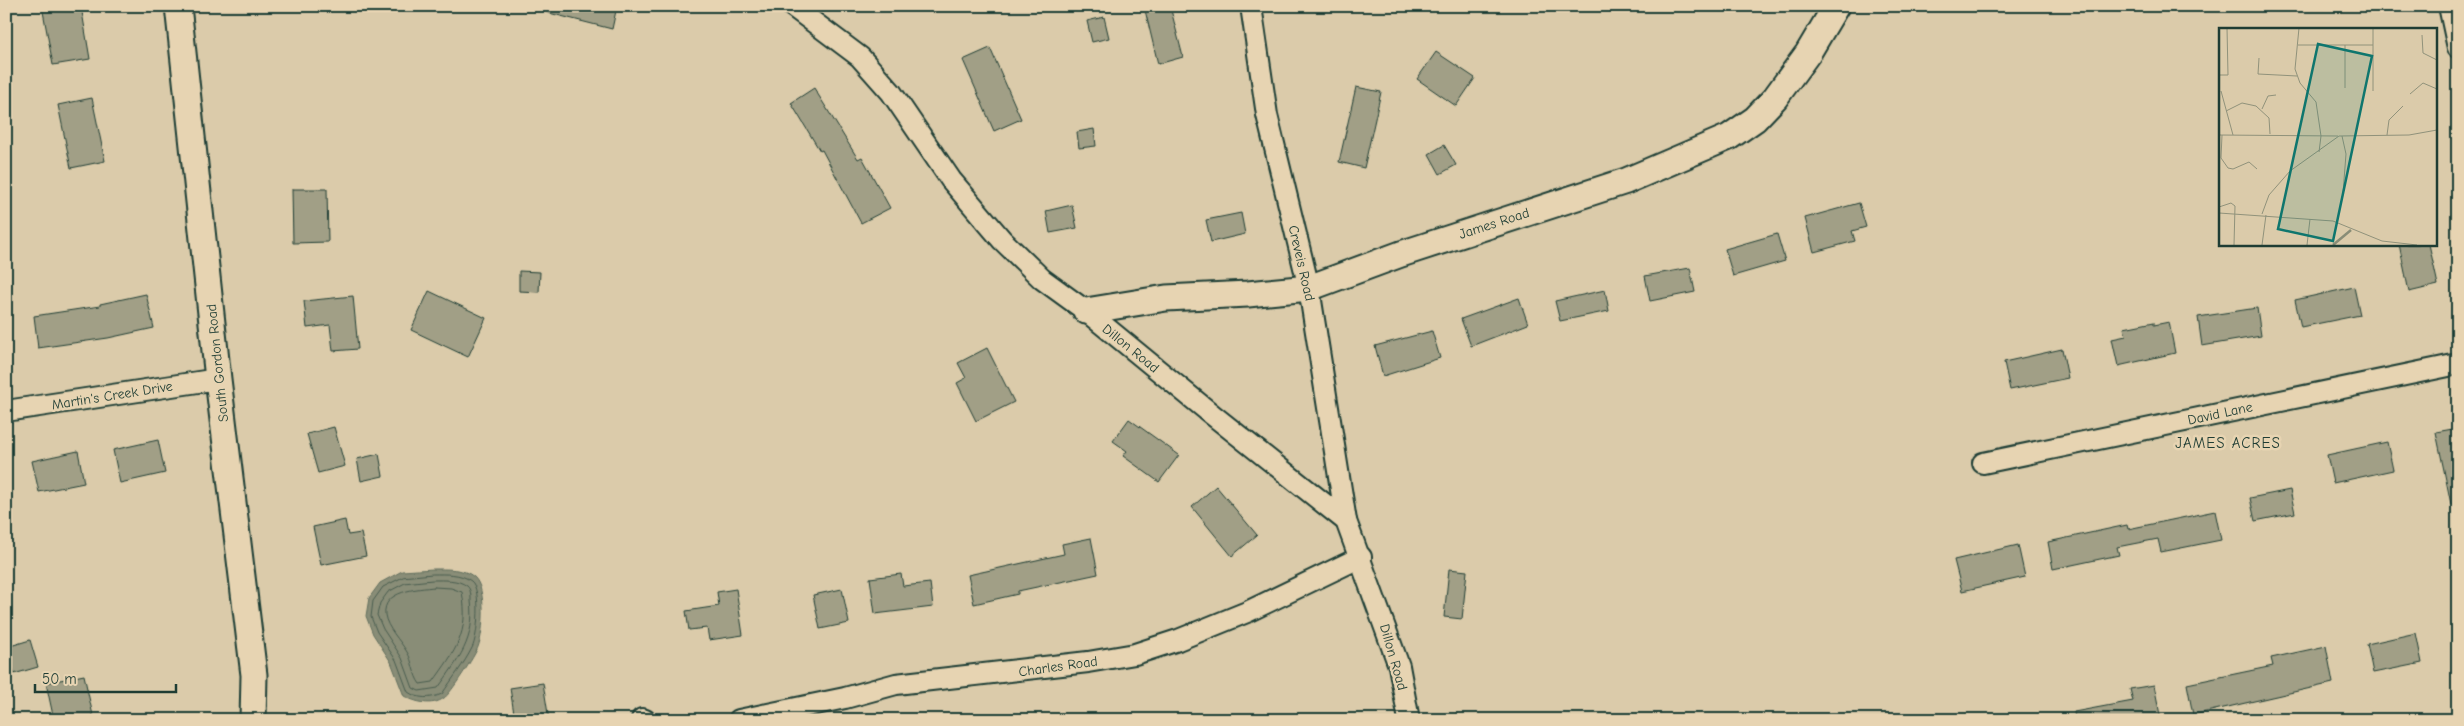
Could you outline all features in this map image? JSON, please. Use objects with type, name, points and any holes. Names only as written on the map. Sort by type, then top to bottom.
[{"type":"street","name":"South Gordon Road","points":[[178,6],[218,379],[254,675],[253,720]]},
{"type":"street","name":"Dillon Road","points":[[792,6],[860,57],[891,92],[950,180],[1002,240],[1042,279],[1086,311],[1346,521],[1361,557],[1399,666],[1409,720]]},
{"type":"street","name":"Creveis Road","points":[[1251,6],[1267,115],[1309,288],[1346,521]]},
{"type":"street","name":"James Road","points":[[1086,311],[1166,298],[1248,294],[1309,288],[1400,254],[1626,181],[1729,137],[1755,119],[1775,98],[1808,53],[1836,6]]},
{"type":"street","points":[[2449,6],[2458,48]]},
{"type":"street","name":"David Lane","points":[[1983,463],[2458,364]]},
{"type":"street","name":"Martin's Creek Drive","points":[[6,411],[218,379]]},
{"type":"street","name":"Charles Road","points":[[739,720],[846,698],[896,684],[1088,662],[1135,654],[1178,640],[1247,612],[1361,557]]},
{"type":"water","points":[[433,569],[460,571],[474,577],[481,590],[483,621],[480,640],[473,658],[447,695],[439,701],[429,703],[418,702],[404,696],[391,662],[373,634],[366,616],[369,598],[380,583],[402,571]]},
{"type":"building","points":[[42,6],[81,6],[90,59],[53,65]]},
{"type":"building","points":[[546,6],[617,6],[612,29],[545,12]]},
{"type":"building","points":[[1144,6],[1170,6],[1183,57],[1158,64]]},
{"type":"building","points":[[1104,17],[1109,38],[1092,42],[1087,21]]},
{"type":"building","points":[[990,48],[1021,119],[994,131],[963,60]]},
{"type":"building","points":[[1436,52],[1475,78],[1456,106],[1417,79]]},
{"type":"building","points":[[1356,87],[1381,92],[1364,168],[1339,162]]},
{"type":"building","points":[[814,88],[858,159],[862,157],[890,208],[861,223],[822,150],[820,151],[791,103]]},
{"type":"building","points":[[92,98],[105,161],[71,168],[58,105]]},
{"type":"building","points":[[1094,129],[1096,146],[1079,148],[1077,132]]},
{"type":"building","points":[[1444,145],[1456,165],[1440,174],[1429,154]]},
{"type":"building","points":[[292,189],[327,189],[328,242],[293,243]]},
{"type":"building","points":[[1859,203],[1866,227],[1852,231],[1855,241],[1814,252],[1805,218]]},
{"type":"building","points":[[1072,205],[1077,228],[1050,233],[1046,211]]},
{"type":"building","points":[[1241,213],[1245,234],[1211,242],[1206,220]]},
{"type":"building","points":[[1777,234],[1785,261],[1733,276],[1725,249]]},
{"type":"building","points":[[2399,245],[2429,245],[2438,285],[2409,292]]},
{"type":"building","points":[[1690,268],[1695,292],[1650,301],[1645,276]]},
{"type":"building","points":[[519,271],[540,272],[539,292],[519,291]]},
{"type":"building","points":[[2354,287],[2360,315],[2301,327],[2295,300]]},
{"type":"building","points":[[1605,290],[1609,311],[1560,321],[1555,301]]},
{"type":"building","points":[[429,291],[486,318],[468,357],[411,330]]},
{"type":"building","points":[[146,294],[154,328],[108,338],[38,348],[34,316],[100,306],[100,304]]},
{"type":"building","points":[[353,296],[358,349],[333,351],[330,325],[307,328],[304,301]]},
{"type":"building","points":[[1519,298],[1528,324],[1471,346],[1461,319]]},
{"type":"building","points":[[2257,308],[2261,336],[2202,346],[2198,317]]},
{"type":"building","points":[[2154,322],[2154,325],[2169,322],[2175,353],[2118,366],[2112,339],[2126,336],[2124,328]]},
{"type":"building","points":[[1432,331],[1440,358],[1383,376],[1375,346]]},
{"type":"building","points":[[987,348],[1014,402],[976,421],[957,383],[966,378],[958,363]]},
{"type":"building","points":[[2062,349],[2068,378],[2010,390],[2004,362]]},
{"type":"building","points":[[1129,419],[1179,455],[1159,482],[1123,456],[1127,451],[1113,441]]},
{"type":"building","points":[[334,427],[345,466],[318,473],[307,434]]},
{"type":"building","points":[[2458,428],[2458,503],[2451,504],[2436,432]]},
{"type":"building","points":[[158,440],[165,473],[120,483],[113,450]]},
{"type":"building","points":[[2387,442],[2393,470],[2333,483],[2327,455]]},
{"type":"building","points":[[78,451],[84,483],[39,492],[32,461]]},
{"type":"building","points":[[379,454],[383,476],[361,481],[357,459]]},
{"type":"building","points":[[1216,486],[1257,535],[1232,556],[1192,507]]},
{"type":"building","points":[[2290,490],[2295,513],[2255,521],[2250,498]]},
{"type":"building","points":[[2215,511],[2221,540],[2161,552],[2158,539],[2117,547],[2119,555],[2053,569],[2048,542],[2127,525],[2128,529]]},
{"type":"building","points":[[345,520],[348,535],[361,533],[366,556],[321,565],[313,527]]},
{"type":"building","points":[[1091,538],[1098,574],[1018,591],[1018,594],[974,604],[968,575],[1064,554],[1062,544]]},
{"type":"building","points":[[2018,545],[2025,577],[1962,591],[1954,560]]},
{"type":"building","points":[[1449,569],[1467,571],[1462,619],[1444,617]]},
{"type":"building","points":[[901,574],[903,586],[930,583],[933,607],[875,614],[870,578]]},
{"type":"building","points":[[736,589],[743,635],[709,640],[707,628],[689,630],[686,611],[719,606],[717,592]]},
{"type":"building","points":[[842,589],[849,623],[820,629],[813,595]]},
{"type":"building","points":[[2416,633],[2422,663],[2373,673],[2367,644]]},
{"type":"building","points":[[30,640],[38,667],[14,674],[7,647]]},
{"type":"building","points":[[2326,646],[2333,683],[2193,715],[2187,684],[2273,666],[2271,658]]},
{"type":"building","points":[[84,675],[94,720],[54,720],[46,683]]},
{"type":"building","points":[[543,683],[549,720],[515,720],[510,688]]},
{"type":"building","points":[[2154,685],[2161,720],[2075,720],[2074,712],[2133,701],[2130,689]]},
{"type":"district","name":"JAMES ACRES","points":[[2228,443]]}]
